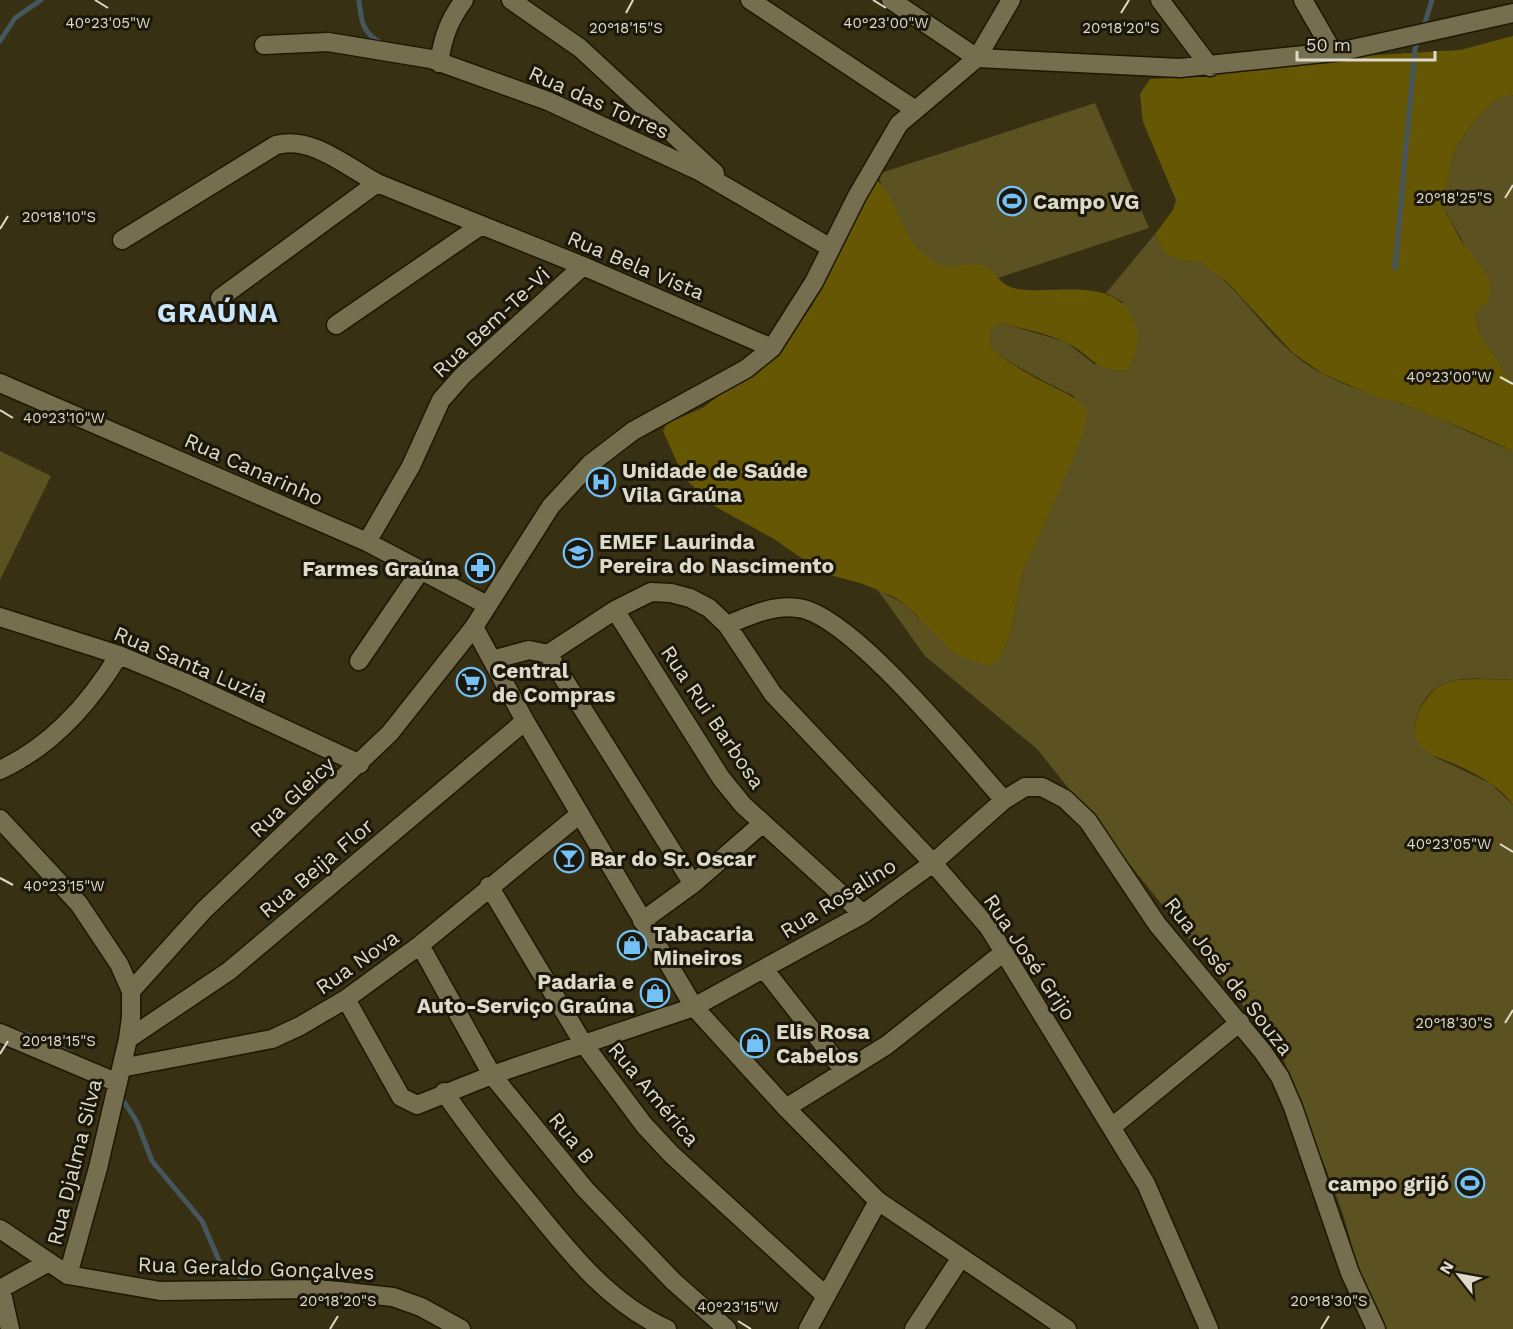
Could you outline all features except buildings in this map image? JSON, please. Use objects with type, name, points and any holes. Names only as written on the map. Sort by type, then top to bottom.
[{"type":"street","points":[[439,63],[443,38],[450,19],[464,0]]},
{"type":"street","name":"Rua das Torres","points":[[511,0],[580,48],[736,192]]},
{"type":"street","points":[[750,0],[914,109]]},
{"type":"street","points":[[891,0],[977,57],[1180,68],[1210,67],[1333,52],[1513,13]]},
{"type":"street","name":"Rua Gleicy","points":[[131,991],[204,910],[360,764],[420,698],[474,627],[551,506],[590,464],[633,431],[746,369],[772,348],[799,308],[884,147],[899,124],[977,57],[1011,0]]},
{"type":"street","points":[[1160,0],[1210,67]]},
{"type":"street","points":[[1303,0],[1333,52]]},
{"type":"street","name":"Rua das Torres","points":[[264,45],[328,42],[439,63],[548,101],[699,171],[831,248]]},
{"type":"street","name":"Rua Bela Vista","points":[[122,240],[276,145],[289,141],[314,147],[377,183],[584,266],[772,348]]},
{"type":"street","points":[[220,298],[377,183]]},
{"type":"street","points":[[336,325],[480,226]]},
{"type":"street","name":"Rua Bem-Te-Vi","points":[[367,542],[411,466],[441,400],[463,375],[584,266]]},
{"type":"street","name":"Rua Canarinho","points":[[0,383],[367,542],[487,605]]},
{"type":"street","points":[[359,661],[421,570]]},
{"type":"street","points":[[492,660],[529,650],[548,654],[615,610],[651,592],[671,592],[709,608],[727,625],[783,607],[800,608],[819,614],[857,641],[1004,800]]},
{"type":"street","name":"Rua Rui Barbosa","points":[[615,610],[721,778],[743,805],[863,914]]},
{"type":"street","name":"Rua Santa Luzia","points":[[0,617],[119,655],[184,682],[360,764]]},
{"type":"street","name":"Rua José Grijo","points":[[727,625],[773,694],[933,863],[989,928],[1146,1184],[1209,1329]]},
{"type":"street","points":[[474,627],[525,721],[694,1007],[786,1108],[878,1201],[960,1259],[1067,1329]]},
{"type":"street","points":[[548,654],[693,884]]},
{"type":"street","points":[[0,770],[43,744],[79,712],[104,680],[119,655]]},
{"type":"street","name":"Rua Beija Flor","points":[[128,1039],[229,971],[525,721]]},
{"type":"street","name":"Rua José de Souza","points":[[933,863],[1004,800],[1025,787],[1042,787],[1065,799],[1088,821],[1157,924],[1240,1022],[1280,1077],[1293,1107],[1352,1281],[1376,1329]]},
{"type":"street","name":"Rua Nova","points":[[119,1076],[272,1039],[300,1026],[346,999],[420,945],[489,886],[580,814]]},
{"type":"street","name":"Rua Djalma Silva","points":[[0,819],[79,904],[119,964],[131,991],[128,1039],[98,1168],[68,1275]]},
{"type":"street","points":[[642,921],[693,884],[763,822]]},
{"type":"street","name":"Rua Rosalino","points":[[346,999],[405,1101],[417,1105],[444,1092],[492,1075],[694,1007],[863,914],[933,863]]},
{"type":"street","name":"Rua América","points":[[489,886],[583,1043],[644,1125],[671,1154],[826,1296]]},
{"type":"street","name":"Rua B","points":[[420,945],[492,1075],[585,1189],[673,1281],[723,1328]]},
{"type":"street","points":[[786,1108],[926,1017],[1004,952]]},
{"type":"street","points":[[764,969],[844,1071]]},
{"type":"street","points":[[1112,1128],[1240,1022]]},
{"type":"street","points":[[0,1033],[119,1076]]},
{"type":"street","points":[[444,1092],[481,1144],[577,1262],[629,1307],[667,1329]]},
{"type":"street","points":[[808,1329],[878,1201]]},
{"type":"street","name":"Rua Geraldo Gonçalves","points":[[0,1229],[47,1263],[68,1275],[160,1291],[320,1289],[393,1297],[421,1307],[461,1329]]},
{"type":"street","points":[[914,1329],[960,1259]]},
{"type":"street","points":[[10,1329],[0,1289],[47,1263]]},
{"type":"shaded area","points":[[1513,36],[1513,95],[1496,99],[1474,121],[1454,151],[1444,209],[1460,239],[1490,279],[1489,300],[1475,315],[1480,334],[1513,385],[1513,451],[1462,428],[1400,403],[1377,397],[1323,374],[1293,353],[1227,282],[1202,262],[1182,260],[1165,253],[1155,234],[1173,210],[1176,200],[1143,122],[1140,94],[1150,79],[1196,77],[1243,67],[1309,59],[1460,50]]},
{"type":"shaded area","points":[[1513,95],[1513,385],[1480,334],[1475,315],[1489,300],[1471,256],[1444,209],[1454,151],[1474,121],[1496,99]]},
{"type":"shaded area","name":"Campo VG","points":[[1095,103],[1149,228],[919,304],[878,174]]},
{"type":"shaded area","points":[[877,180],[885,190],[916,246],[925,256],[937,263],[949,266],[981,265],[991,270],[1006,285],[1018,289],[1085,290],[1101,293],[1115,298],[1127,308],[1137,330],[1137,348],[1127,370],[1116,370],[1099,365],[1074,346],[1050,336],[1002,323],[991,329],[990,347],[1017,367],[1068,395],[1087,409],[1084,430],[1068,471],[1022,574],[1011,631],[999,660],[987,666],[954,653],[906,605],[892,596],[863,584],[823,573],[774,539],[716,507],[684,478],[663,431],[666,424],[704,407],[725,391],[744,382],[772,359],[812,306],[849,219]]},
{"type":"shaded area","points":[[1155,234],[1163,246],[1175,256],[1206,264],[1218,274],[1292,353],[1316,370],[1357,389],[1414,408],[1513,451],[1513,680],[1463,679],[1438,687],[1428,696],[1420,710],[1414,729],[1435,757],[1490,783],[1513,805],[1513,1329],[1381,1329],[1360,1273],[1342,1211],[1281,1053],[1037,749],[925,656],[877,589],[906,605],[917,617],[999,660],[1011,631],[1022,574],[1054,501],[1074,396],[1020,368],[990,347],[991,329],[1002,323],[1066,342],[1095,365],[1123,302],[1106,293]]},
{"type":"shaded area","points":[[0,451],[51,476],[0,580]]},
{"type":"shaded area","points":[[1513,680],[1513,805],[1501,791],[1485,780],[1427,751],[1415,736],[1418,715],[1434,691],[1454,681]]},
{"type":"waterway","points":[[0,41],[15,18],[41,0]]},
{"type":"waterway","points":[[359,0],[366,30],[381,43]]},
{"type":"waterway","points":[[1423,29],[1432,0]]},
{"type":"waterway","points":[[1395,268],[1415,49],[1419,37]]},
{"type":"waterway","points":[[11,1029],[49,1042],[71,1054]]},
{"type":"waterway","points":[[119,1094],[137,1122],[152,1161],[202,1221],[221,1265],[251,1283]]},
{"type":"place","name":"Campo VG","points":[[1012,201]]},
{"type":"place","name":"Unidade de Saúde Vila Graúna","points":[[601,482]]},
{"type":"place","name":"EMEF Laurinda Pereira do Nascimento","points":[[578,553]]},
{"type":"place","name":"Farmes Graúna","points":[[480,568]]},
{"type":"place","name":"Central de Compras","points":[[471,682]]},
{"type":"place","name":"Bar do Sr. Oscar","points":[[569,858]]},
{"type":"place","name":"Tabacaria Mineiros","points":[[632,945]]},
{"type":"place","name":"Padaria e Auto-Serviço Graúna","points":[[655,993]]},
{"type":"place","name":"Elis Rosa Cabelos","points":[[755,1043]]},
{"type":"place","name":"campo grijó","points":[[1470,1183]]},
{"type":"district","name":"GRAÚNA","points":[[218,313]]}]
